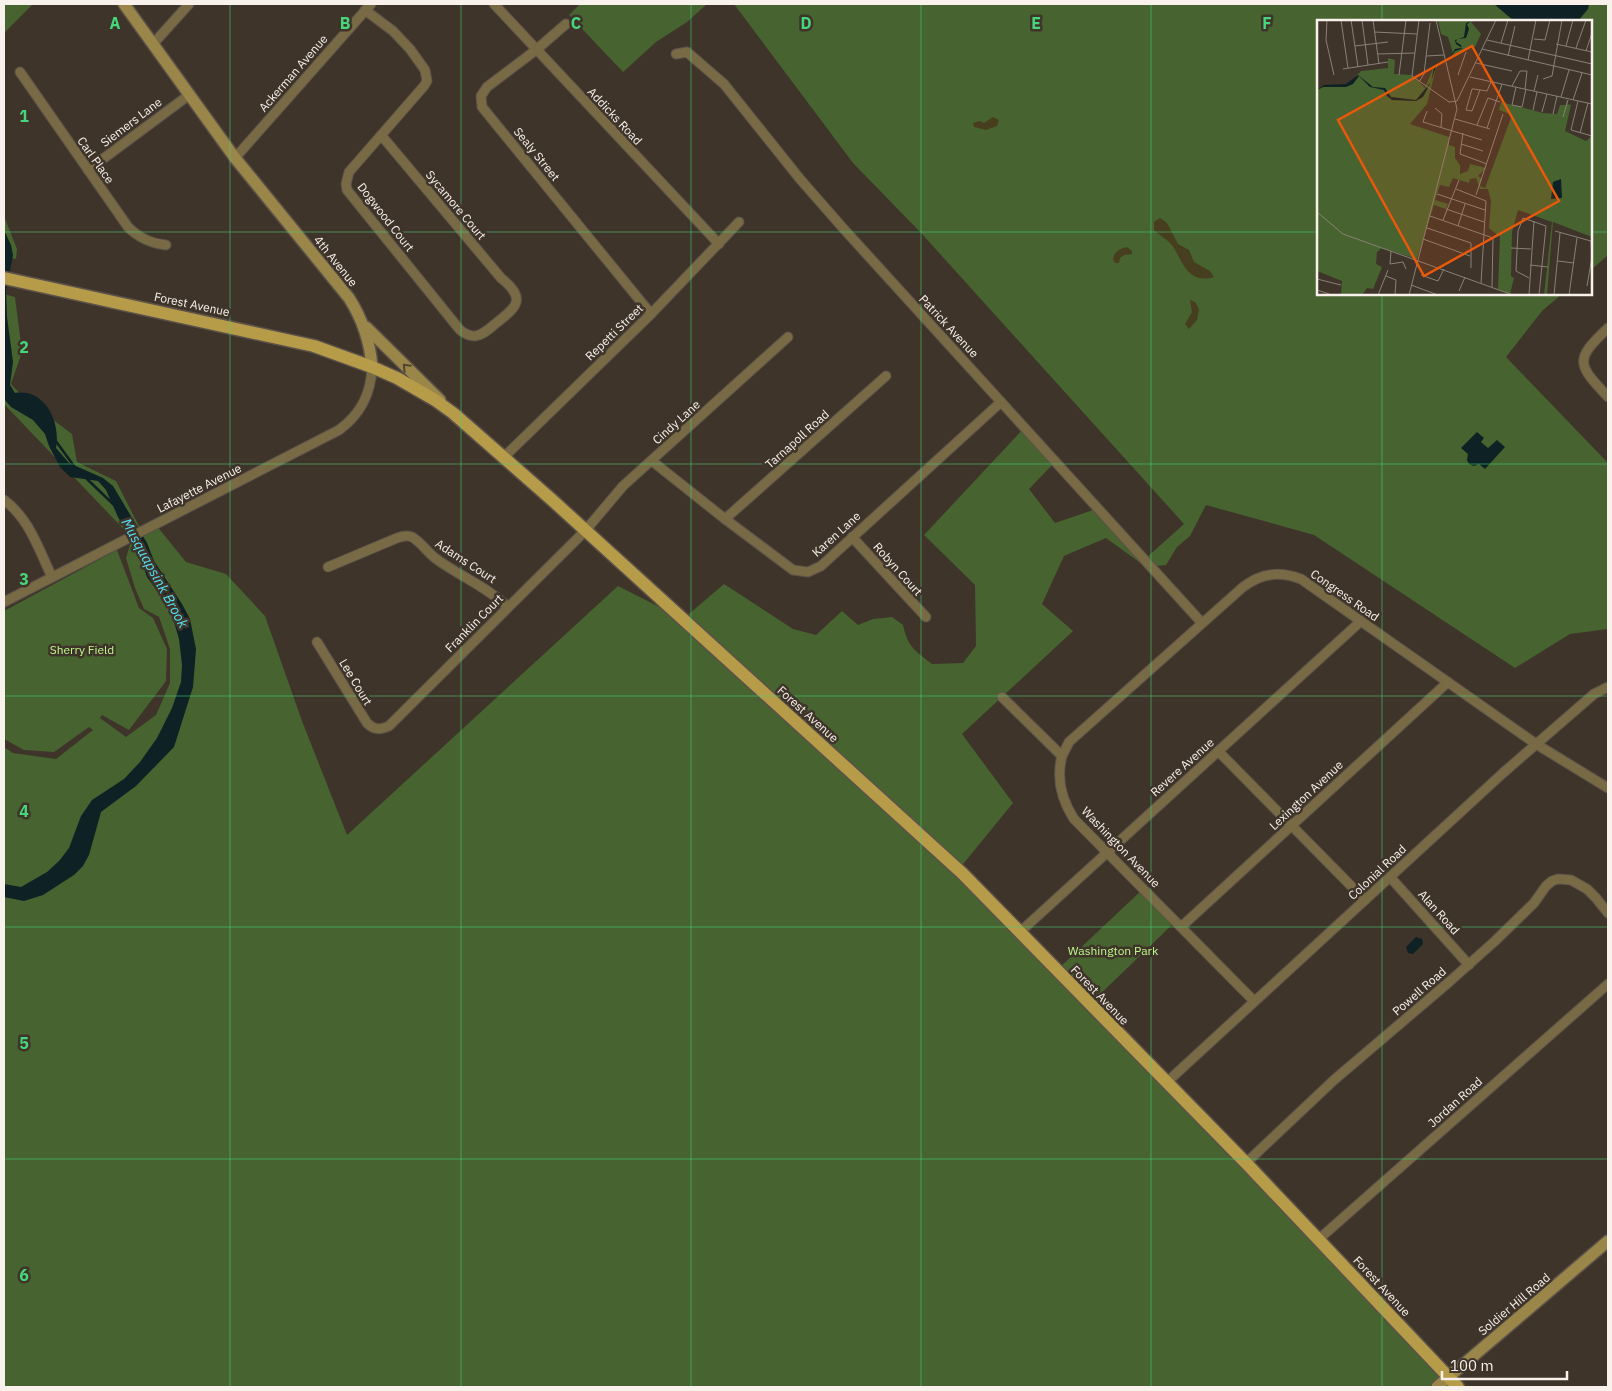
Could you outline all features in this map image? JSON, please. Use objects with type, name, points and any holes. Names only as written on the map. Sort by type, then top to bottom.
[{"type":"main road","name":"4th Avenue","points":[[124,4],[235,158],[349,298],[363,324],[368,339],[372,366]]},
{"type":"main road","name":"Forest Avenue","points":[[4,278],[292,340],[372,366]]},
{"type":"main road","points":[[363,324],[453,413],[585,530]]},
{"type":"main road","points":[[372,366],[417,388],[453,413]]},
{"type":"main road","name":"Forest Avenue","points":[[585,530],[937,849],[1246,1163],[1458,1387]]},
{"type":"main road","name":"Soldier Hill Road","points":[[1437,1387],[1608,1241]]},
{"type":"street","points":[[153,44],[189,4]]},
{"type":"street","name":"Addicks Road","points":[[494,4],[719,244]]},
{"type":"street","name":"Dogwood Court","points":[[368,7],[405,43],[427,75],[424,86],[349,172],[347,190],[460,330],[470,336],[482,334],[512,312],[516,300],[513,289]]},
{"type":"street","name":"Ackerman Avenue","points":[[235,158],[368,7]]},
{"type":"street","name":"Sealy Street","points":[[566,24],[536,50],[486,87],[481,96],[482,107],[651,314]]},
{"type":"street","name":"Patrick Avenue","points":[[676,54],[687,52],[724,84],[818,200],[1202,623]]},
{"type":"street","name":"Carl Place","points":[[20,72],[128,227],[134,234],[153,243],[166,245]]},
{"type":"street","name":"Siemers Lane","points":[[88,170],[189,95]]},
{"type":"street","name":"Sycamore Court","points":[[381,135],[501,278],[513,289]]},
{"type":"street","name":"Repetti Street","points":[[504,457],[651,314],[740,222]]},
{"type":"street","points":[[1608,328],[1589,346],[1585,353],[1584,367],[1591,379],[1608,397]]},
{"type":"street","name":"Cindy Lane","points":[[585,530],[624,486],[788,337]]},
{"type":"street","name":"Lafayette Avenue","points":[[4,602],[339,430],[358,413],[365,401],[369,389],[372,366]]},
{"type":"street","name":"Tarnapoll Road","points":[[725,519],[886,376]]},
{"type":"street","name":"Karen Lane","points":[[652,461],[767,552],[793,570],[800,572],[814,570],[1001,402]]},
{"type":"street","points":[[4,500],[25,522],[52,577]]},
{"type":"street","name":"Franklin Court","points":[[379,729],[389,726],[585,530]]},
{"type":"street","name":"Adams Court","points":[[328,567],[397,538],[408,536],[418,542],[433,556],[497,596],[508,607]]},
{"type":"street","name":"Robyn Court","points":[[852,537],[926,617]]},
{"type":"street","name":"Congress Road","points":[[1062,756],[1069,742],[1251,580],[1279,573],[1301,580],[1536,744],[1608,788]]},
{"type":"street","name":"Revere Avenue","points":[[1020,932],[1361,621]]},
{"type":"street","name":"Lee Court","points":[[317,642],[367,723],[371,727],[379,729]]},
{"type":"street","name":"Lexington Avenue","points":[[1181,927],[1448,682]]},
{"type":"street","name":"Colonial Road","points":[[1167,1082],[1536,744],[1594,694],[1608,687]]},
{"type":"street","points":[[1002,697],[1062,756]]},
{"type":"street","points":[[1218,751],[1365,900]]},
{"type":"street","name":"Washington Avenue","points":[[1062,756],[1059,785],[1074,819],[1254,1001]]},
{"type":"street","name":"Alan Road","points":[[1390,877],[1468,965]]},
{"type":"street","name":"Powell Road","points":[[1246,1163],[1334,1080],[1468,965],[1534,903],[1552,881],[1558,878],[1571,880],[1587,889],[1608,913]]},
{"type":"street","name":"Jordan Road","points":[[1319,1239],[1608,984]]},
{"type":"green space","points":[[4,4],[32,5],[4,33]]},
{"type":"green space","points":[[580,4],[707,4],[687,22],[656,42],[623,72],[569,15]]},
{"type":"green space","points":[[734,4],[1608,4],[1608,255],[1592,269],[1592,20],[1317,20],[1317,295],[1561,295],[1542,311],[1506,357],[1608,463],[1608,629],[1570,634],[1515,668],[1314,535],[1206,505],[1190,536],[1177,547],[1166,565],[1146,567],[1106,538],[1064,556],[1042,604],[1073,631],[962,734],[1013,803],[959,869],[1057,970],[1143,889],[1175,922],[1090,1004],[1448,1377],[1437,1387],[4,1387],[4,747],[13,753],[56,759],[93,730],[89,727],[54,752],[24,750],[4,739],[4,611],[117,550],[139,608],[153,618],[167,649],[166,681],[129,730],[102,715],[100,718],[126,737],[156,715],[170,683],[170,649],[159,617],[144,609],[135,588],[126,558],[132,538],[4,404],[4,294],[15,297],[22,352],[11,384],[24,398],[72,434],[77,462],[116,481],[141,530],[156,525],[186,562],[226,574],[265,616],[302,721],[347,835],[618,586],[683,619],[724,584],[793,629],[816,635],[842,611],[858,625],[873,619],[892,617],[903,625],[907,638],[913,648],[932,664],[963,663],[976,646],[975,585],[924,535],[1025,427],[1056,461],[1029,489],[1055,523],[1099,508],[1145,559],[1184,524],[922,234],[853,163]]},
{"type":"green space","points":[[4,216],[17,249],[16,259],[4,256]]},
{"type":"sand","points":[[993,117],[999,120],[997,126],[986,130],[974,127],[973,123],[980,121],[984,123]]},
{"type":"sand","points":[[1160,218],[1167,223],[1178,244],[1189,250],[1194,262],[1210,271],[1214,277],[1199,278],[1188,272],[1172,245],[1154,230],[1154,222]]},
{"type":"sand","points":[[1127,247],[1132,251],[1132,254],[1124,255],[1120,258],[1119,263],[1115,263],[1113,259],[1116,252]]},
{"type":"sand","points":[[1190,300],[1195,302],[1199,309],[1197,320],[1189,329],[1185,324],[1192,312]]},
{"type":"water","points":[[1494,4],[1589,4],[1588,9],[1579,20],[1513,20]]},
{"type":"water","points":[[4,230],[11,245],[13,255],[6,290],[7,317],[13,362],[10,385],[15,393],[26,393],[35,396],[49,409],[56,428],[56,448],[69,463],[103,478],[113,486],[147,543],[154,561],[190,619],[196,649],[193,687],[174,747],[136,786],[101,812],[89,855],[83,866],[74,875],[43,895],[24,901],[4,897],[4,884],[21,887],[47,872],[69,848],[81,816],[92,800],[124,779],[140,762],[157,738],[172,708],[181,682],[182,665],[179,639],[170,608],[147,577],[139,553],[118,517],[106,490],[98,481],[70,477],[60,467],[45,434],[33,420],[11,407],[4,399]]},
{"type":"water","points":[[1477,432],[1484,438],[1481,442],[1488,448],[1497,440],[1505,447],[1485,469],[1479,464],[1474,466],[1469,464],[1467,460],[1468,454],[1461,448]]},
{"type":"water","points":[[1416,937],[1422,939],[1423,944],[1413,954],[1408,953],[1406,947]]},
{"type":"waterway","name":"Musquapsink Brook","points":[[55,440],[74,466]]},
{"type":"waterway","name":"Musquapsink Brook","points":[[87,479],[113,504]]},
{"type":"park label","name":"Sherry Field","points":[[82,649]]},
{"type":"park label","name":"Washington Park","points":[[1113,950]]}]
